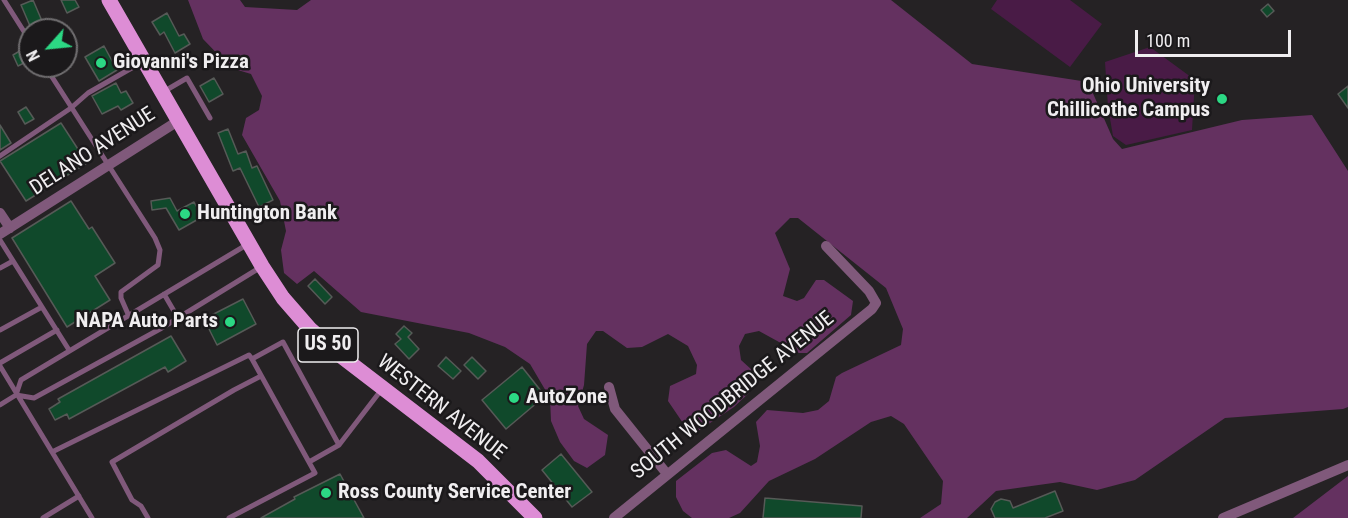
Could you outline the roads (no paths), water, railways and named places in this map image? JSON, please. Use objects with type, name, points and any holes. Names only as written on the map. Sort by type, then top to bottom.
[{"type":"main road","name":"WESTERN AVENUE","points":[[109,0],[262,266],[283,298],[310,329],[341,356],[478,460],[535,518]]},
{"type":"street","name":"DELANO AVENUE","points":[[5,231],[178,121]]},
{"type":"street","points":[[0,213],[5,231]]},
{"type":"street","name":"SOUTH WOODBRIDGE AVENUE","points":[[614,518],[863,316],[876,303],[869,291],[826,246]]},
{"type":"street","points":[[609,387],[615,409],[667,474]]},
{"type":"street","points":[[1223,518],[1348,465]]},
{"type":"lane","points":[[4,0],[18,22]]},
{"type":"lane","points":[[0,156],[71,108],[88,93],[144,61]]},
{"type":"lane","points":[[52,78],[160,250],[158,265],[121,292],[121,298],[128,314]]},
{"type":"lane","points":[[161,92],[187,78],[210,118]]},
{"type":"lane","points":[[0,240],[69,350]]},
{"type":"lane","points":[[0,405],[16,395],[21,380],[249,243]]},
{"type":"lane","points":[[0,268],[13,261]]},
{"type":"lane","points":[[16,395],[34,398],[178,318],[262,266]]},
{"type":"lane","points":[[164,294],[178,318]]},
{"type":"lane","points":[[0,330],[42,307]]},
{"type":"lane","points":[[57,330],[0,365],[92,518]]},
{"type":"lane","points":[[252,359],[283,342],[339,445]]},
{"type":"lane","points":[[52,452],[249,355],[315,473],[229,518]]},
{"type":"lane","points":[[148,518],[141,506],[132,500],[112,462],[261,376]]},
{"type":"lane","points":[[309,462],[339,445],[383,388]]},
{"type":"lane","points":[[43,518],[79,496]]},
{"type":"place","name":"Giovanni's Pizza","points":[[101,63]]},
{"type":"place","name":"Ohio University Chillicothe Campus","points":[[1222,99]]},
{"type":"place","name":"Huntington Bank","points":[[185,214]]},
{"type":"place","name":"NAPA Auto Parts","points":[[230,322]]},
{"type":"place","name":"AutoZone","points":[[514,398]]},
{"type":"place","name":"Ross County Service Center","points":[[326,493]]}]
